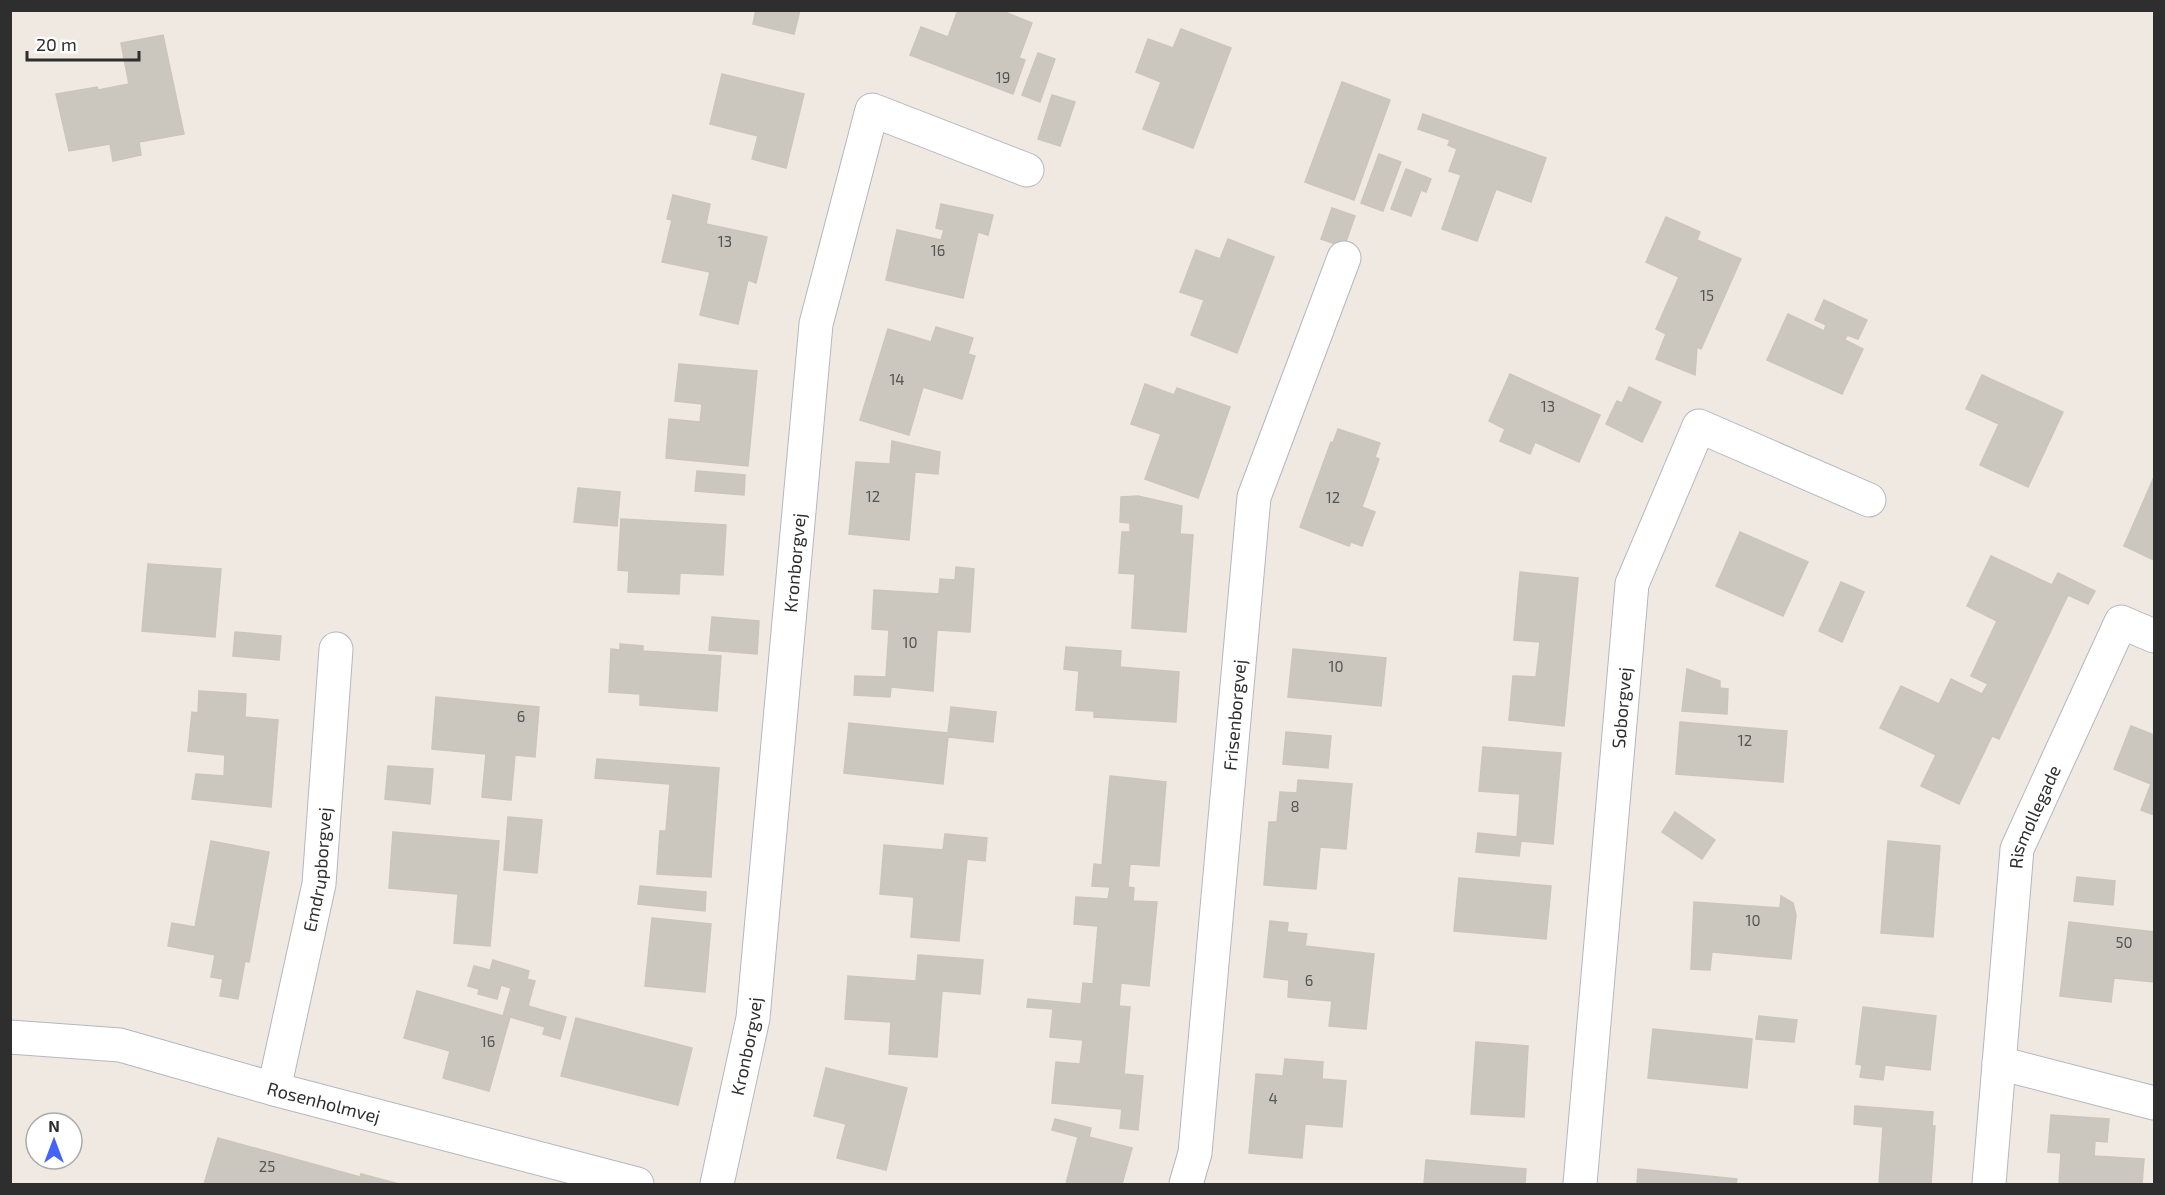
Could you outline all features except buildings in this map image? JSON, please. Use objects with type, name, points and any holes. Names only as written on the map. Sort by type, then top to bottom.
[{"type":"street","name":"Kronborgvej","points":[[717,1185],[753,1018],[816,324],[872,110],[1027,170]]},
{"type":"street","name":"Frisenborgvej","points":[[1186,1185],[1195,1152],[1254,497],[1344,258]]},
{"type":"street","name":"Søborgvej","points":[[1580,1185],[1632,584],[1699,426],[1869,500]]},
{"type":"street","name":"Rismøllegade","points":[[1989,1185],[2017,849],[2121,622],[2154,636]]},
{"type":"street","name":"Emdrupborgvej","points":[[274,1089],[319,884],[336,649]]},
{"type":"street","name":"Rosenholmvej","points":[[10,1037],[120,1045],[274,1089],[637,1185]]},
{"type":"street","points":[[1999,1063],[2154,1102]]}]
